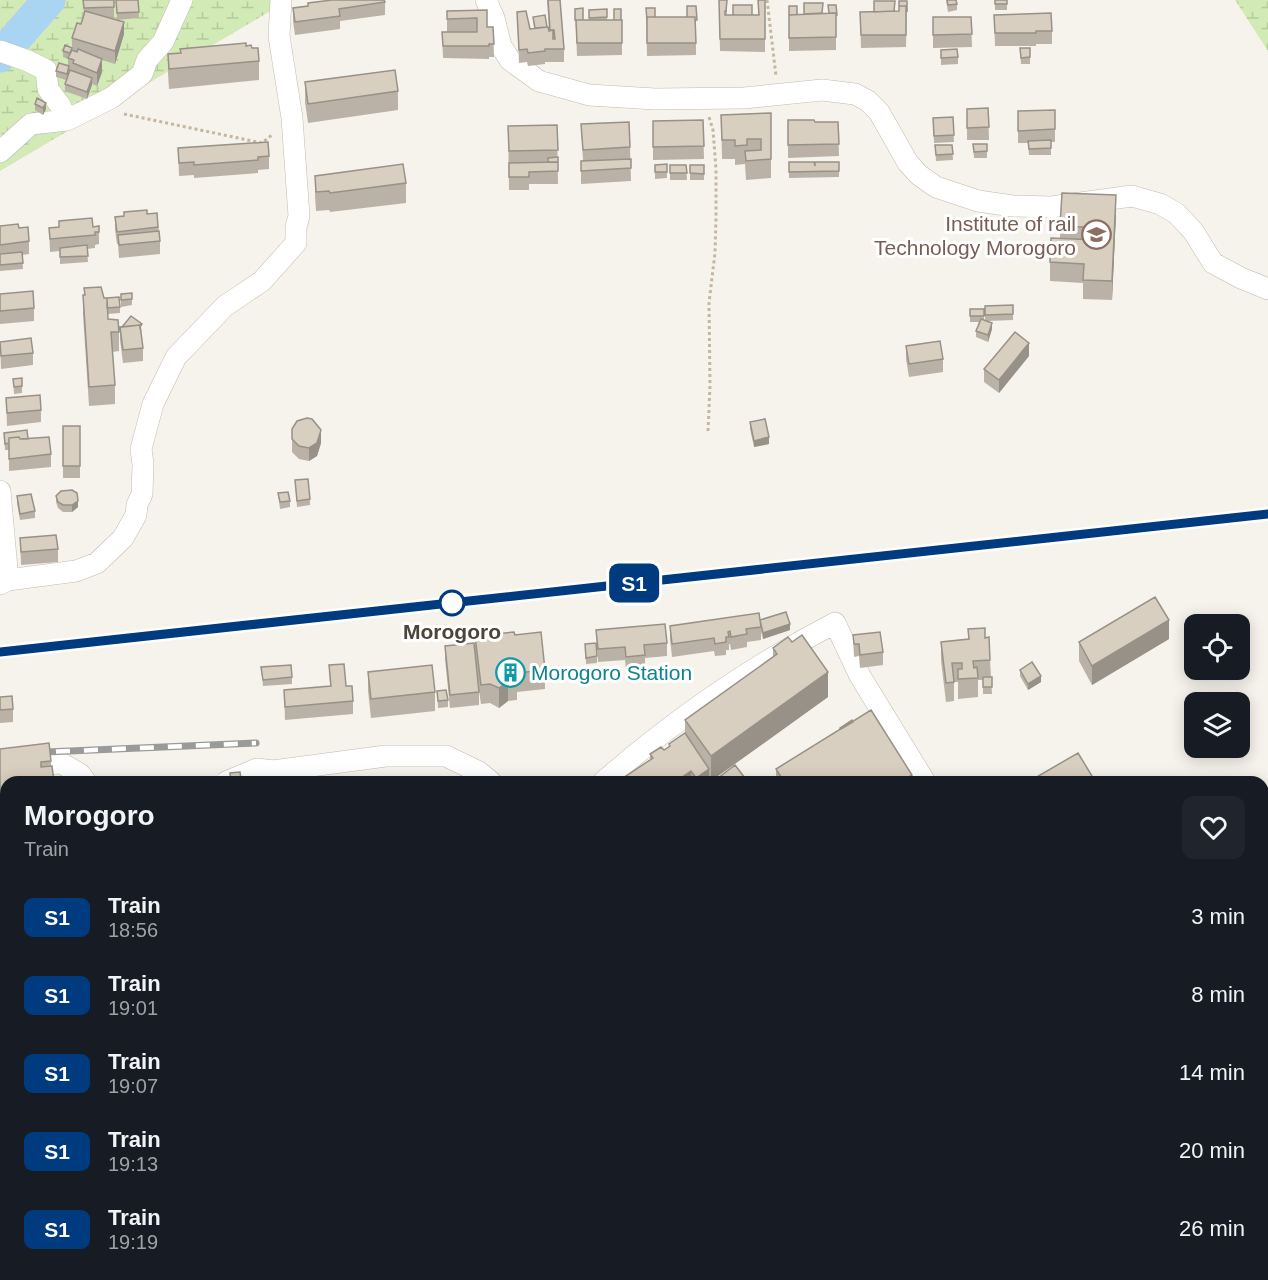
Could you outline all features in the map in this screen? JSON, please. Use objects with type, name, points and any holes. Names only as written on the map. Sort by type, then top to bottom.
[{"type":"street","points":[[0,152],[32,124],[67,120],[111,98],[142,74],[147,60],[163,42],[182,0]]},
{"type":"street","points":[[0,491],[4,582],[76,571],[97,563],[123,538],[135,515],[142,494],[141,449],[153,404],[176,357],[225,306],[262,281],[296,243],[299,216],[292,118],[279,36],[281,0]]},
{"type":"street","points":[[486,0],[494,18],[501,46],[510,60],[539,81],[590,95],[655,99],[744,98],[836,90],[855,94],[868,101],[879,112],[899,150],[919,175],[936,187],[978,201],[1013,206],[1050,207],[1132,196],[1160,204],[1176,213],[1193,231],[1213,263],[1268,289]]},
{"type":"street","points":[[0,51],[46,70],[48,89],[60,105],[67,120]]},
{"type":"street","points":[[610,776],[644,747],[745,675],[795,644],[835,623],[860,676],[921,776]]},
{"type":"street","points":[[240,776],[257,769],[273,771],[408,754],[446,756],[484,776]]},
{"type":"street","points":[[0,767],[61,763],[82,776]]},
{"type":"path","points":[[767,0],[777,94]]},
{"type":"path","points":[[705,98],[713,130],[716,169],[715,253],[709,303],[708,431]]},
{"type":"path","points":[[93,108],[156,119],[262,143],[292,118]]},
{"type":"green space","points":[[0,0],[289,0],[0,171]]},
{"type":"green space","points":[[1235,0],[1268,0],[1268,51]]},
{"type":"building","points":[[83,0],[114,0],[114,7],[84,8]]},
{"type":"building","points":[[116,0],[138,0],[139,12],[117,13]]},
{"type":"building","points":[[332,0],[384,0],[385,2],[339,9],[340,16],[295,22],[293,8],[308,6],[308,3]]},
{"type":"building","points":[[548,0],[560,0],[564,49],[545,49],[545,51],[528,53],[527,49],[519,50],[517,12],[526,11],[530,29],[548,27],[549,31],[553,30],[550,30]]},
{"type":"building","points":[[719,0],[727,0],[725,15],[759,15],[758,0],[765,0],[765,39],[720,39]]},
{"type":"building","points":[[947,0],[956,0],[957,4],[948,5]]},
{"type":"building","points":[[995,0],[1007,0],[1007,4],[995,4]]},
{"type":"building","points":[[874,1],[895,1],[894,11],[874,12]]},
{"type":"building","points":[[899,1],[907,1],[907,12],[906,6],[899,6]]},
{"type":"building","points":[[804,3],[823,3],[822,13],[804,14]]},
{"type":"building","points":[[733,5],[752,5],[752,15],[733,15]]},
{"type":"building","points":[[828,5],[836,5],[837,15],[829,13]]},
{"type":"building","points":[[687,6],[696,6],[697,20],[695,17],[687,17]]},
{"type":"building","points":[[789,6],[797,6],[797,15],[789,15]]},
{"type":"building","points":[[899,6],[906,6],[906,35],[861,35],[860,12],[899,11]]},
{"type":"building","points":[[583,8],[583,20],[575,20],[575,9]]},
{"type":"building","points":[[646,8],[655,8],[655,17],[647,17],[647,21]]},
{"type":"building","points":[[607,9],[607,17],[589,18],[589,10]]},
{"type":"building","points":[[614,9],[621,9],[621,20],[614,20]]},
{"type":"building","points":[[487,10],[487,27],[493,27],[494,44],[489,44],[489,46],[443,46],[442,32],[477,32],[477,18],[447,19],[447,11]]},
{"type":"building","points":[[85,11],[124,22],[115,51],[72,38],[77,23],[81,24]]},
{"type":"building","points":[[836,13],[836,37],[789,38],[789,15]]},
{"type":"building","points":[[1051,13],[1052,31],[995,33],[994,15]]},
{"type":"building","points":[[545,15],[547,27],[535,28],[533,17]]},
{"type":"building","points":[[647,17],[695,17],[696,43],[647,43]]},
{"type":"building","points":[[933,17],[971,17],[972,34],[933,35]]},
{"type":"building","points":[[576,20],[622,20],[622,43],[577,43]]},
{"type":"building","points":[[246,43],[246,46],[251,45],[252,48],[258,48],[259,61],[169,69],[168,54],[181,53],[180,49]]},
{"type":"building","points":[[65,45],[72,48],[70,53],[63,51]]},
{"type":"building","points":[[1020,48],[1030,48],[1030,57],[1021,58]]},
{"type":"building","points":[[78,49],[102,59],[97,73],[73,63],[74,60],[68,58],[72,50],[77,52]]},
{"type":"building","points":[[957,49],[958,57],[941,58],[941,50]]},
{"type":"building","points":[[59,63],[69,66],[67,74],[56,71]]},
{"type":"building","points":[[70,70],[92,78],[87,92],[65,84]]},
{"type":"building","points":[[395,70],[398,91],[308,104],[305,82]]},
{"type":"building","points":[[37,98],[46,103],[43,108],[35,104]]},
{"type":"building","points":[[988,108],[989,127],[967,128],[967,109]]},
{"type":"building","points":[[1055,110],[1055,129],[1018,131],[1018,111]]},
{"type":"building","points":[[771,113],[771,159],[746,161],[745,151],[761,150],[761,139],[747,139],[747,145],[735,146],[735,140],[722,140],[721,115]]},
{"type":"building","points":[[953,117],[954,135],[934,136],[933,118]]},
{"type":"building","points":[[703,120],[704,146],[653,147],[653,121]]},
{"type":"building","points":[[788,120],[838,122],[839,144],[788,145]]},
{"type":"building","points":[[629,122],[630,147],[583,150],[581,124]]},
{"type":"building","points":[[557,125],[558,150],[509,151],[508,126]]},
{"type":"building","points":[[1051,140],[1051,148],[1029,149],[1028,141]]},
{"type":"building","points":[[268,142],[269,156],[258,157],[258,160],[194,165],[194,162],[179,163],[178,148]]},
{"type":"building","points":[[973,144],[987,144],[987,151],[974,152]]},
{"type":"building","points":[[935,145],[952,145],[953,154],[936,155]]},
{"type":"building","points":[[558,157],[558,162],[548,162],[548,158]]},
{"type":"building","points":[[631,159],[631,168],[581,171],[581,161]]},
{"type":"building","points":[[558,162],[558,171],[529,172],[529,177],[509,177],[509,163]]},
{"type":"building","points":[[789,162],[814,162],[815,166],[815,162],[839,162],[839,171],[789,172]]},
{"type":"building","points":[[403,164],[406,183],[330,193],[329,191],[316,192],[315,176]]},
{"type":"building","points":[[667,164],[667,172],[655,172],[655,165]]},
{"type":"building","points":[[670,165],[686,165],[687,173],[670,173]]},
{"type":"building","points":[[690,165],[704,165],[704,174],[690,173]]},
{"type":"building","points":[[1062,193],[1116,195],[1112,281],[1083,280],[1084,264],[1050,262],[1051,238],[1096,240],[1096,237],[1107,237],[1107,228],[1060,226]]},
{"type":"building","points":[[147,210],[147,214],[157,213],[158,227],[117,232],[115,217],[124,216],[124,212]]},
{"type":"building","points":[[92,218],[93,227],[99,226],[99,232],[95,232],[95,235],[50,239],[49,228],[59,227],[59,221]]},
{"type":"building","points":[[18,224],[19,228],[28,227],[29,241],[0,245],[0,226]]},
{"type":"building","points":[[159,231],[160,241],[119,245],[118,235]]},
{"type":"building","points":[[87,245],[88,256],[60,257],[60,248]]},
{"type":"building","points":[[22,252],[23,263],[0,265],[0,254]]},
{"type":"building","points":[[101,287],[104,298],[107,298],[108,319],[118,320],[119,332],[111,332],[115,385],[89,387],[83,295],[85,295],[84,288]]},
{"type":"building","points":[[33,291],[34,308],[0,311],[0,294]]},
{"type":"building","points":[[132,293],[132,299],[121,300],[121,294]]},
{"type":"building","points":[[119,297],[120,307],[107,308],[107,298]]},
{"type":"building","points":[[1013,305],[1013,314],[985,315],[985,306]]},
{"type":"building","points":[[970,309],[984,309],[984,316],[970,316]]},
{"type":"building","points":[[131,316],[142,324],[140,327],[140,325],[122,327]]},
{"type":"building","points":[[981,319],[992,323],[988,335],[976,331]]},
{"type":"building","points":[[140,325],[143,348],[123,350],[120,327]]},
{"type":"building","points":[[1015,332],[1029,343],[999,380],[984,369]]},
{"type":"building","points":[[31,338],[33,353],[1,356],[0,342]]},
{"type":"building","points":[[940,341],[943,359],[909,364],[906,346]]},
{"type":"building","points":[[22,378],[22,386],[14,387],[13,379]]},
{"type":"building","points":[[40,395],[41,410],[7,413],[6,398]]},
{"type":"building","points":[[312,419],[321,430],[317,443],[309,448],[299,446],[292,439],[292,429],[297,421]]},
{"type":"building","points":[[765,419],[769,437],[754,441],[750,422]]},
{"type":"building","points":[[63,426],[80,426],[80,466],[63,466]]},
{"type":"building","points":[[27,430],[28,439],[9,438],[9,443],[5,444],[4,433]]},
{"type":"building","points":[[19,437],[20,439],[49,437],[51,454],[9,459],[9,438]]},
{"type":"building","points":[[308,479],[310,499],[297,501],[295,480]]},
{"type":"building","points":[[72,490],[77,493],[78,501],[72,505],[63,505],[58,502],[56,496],[61,491]]},
{"type":"building","points":[[288,492],[290,501],[280,502],[278,493]]},
{"type":"building","points":[[31,494],[35,511],[20,514],[17,496]]},
{"type":"building","points":[[56,535],[58,549],[21,552],[20,538]]},
{"type":"building","points":[[1155,597],[1169,620],[1092,666],[1079,642]]},
{"type":"building","points":[[786,612],[790,624],[763,633],[760,620]]},
{"type":"building","points":[[759,613],[761,627],[746,629],[747,634],[731,637],[730,631],[726,642],[715,644],[714,638],[672,644],[670,626]]},
{"type":"building","points":[[665,624],[667,643],[644,645],[645,655],[626,657],[625,647],[598,649],[596,630]]},
{"type":"building","points":[[985,628],[985,638],[989,637],[990,660],[973,661],[974,668],[977,667],[978,678],[958,679],[958,669],[962,669],[962,663],[952,663],[954,682],[946,683],[941,642],[969,639],[968,629]]},
{"type":"building","points":[[514,632],[515,635],[541,632],[545,670],[517,673],[517,681],[508,682],[499,688],[490,684],[481,685],[475,636]]},
{"type":"building","points":[[880,632],[883,652],[860,655],[859,644],[854,644],[853,635]]},
{"type":"building","points":[[802,635],[828,672],[711,756],[685,720],[777,654],[773,648],[788,637],[792,642]]},
{"type":"building","points":[[474,643],[479,692],[450,695],[445,646]]},
{"type":"building","points":[[596,643],[597,656],[586,658],[585,644]]},
{"type":"building","points":[[1032,662],[1041,676],[1028,684],[1020,670]]},
{"type":"building","points":[[344,664],[346,686],[352,686],[353,701],[285,707],[284,690],[331,686],[329,665]]},
{"type":"building","points":[[291,665],[292,677],[263,680],[261,667]]},
{"type":"building","points":[[432,665],[435,692],[371,699],[368,672]]},
{"type":"building","points":[[983,677],[992,677],[992,687],[983,687]]},
{"type":"building","points":[[446,690],[448,700],[438,701],[437,691]]},
{"type":"building","points":[[12,696],[13,709],[0,710],[0,697]]},
{"type":"building","points":[[871,710],[912,775],[780,776],[776,769]]},
{"type":"building","points":[[852,720],[853,722],[840,728]]},
{"type":"building","points":[[685,733],[709,769],[699,776],[695,776],[691,771],[684,776],[626,776],[653,758],[650,754],[661,747],[664,750],[670,746],[669,744]]},
{"type":"building","points":[[49,743],[51,761],[41,762],[41,767],[52,766],[53,776],[0,776],[0,749]]},
{"type":"building","points":[[1078,753],[1092,776],[1038,776]]},
{"type":"building","points":[[735,765],[743,776],[721,776]]},
{"type":"building","points":[[240,772],[241,776],[230,776],[230,773]]},
{"type":"waterway","points":[[0,56],[49,0]]},
{"type":"railway","points":[[0,653],[1268,514]]},
{"type":"railway","points":[[0,754],[256,743]]},
{"type":"train","name":"S1","points":[[0,652],[1268,514]]},
{"type":"place","name":"Institute of rail Technology Morogoro","points":[[1097,235]]},
{"type":"place","name":"Morogoro","points":[[452,603]]},
{"type":"place","name":"Morogoro Station","points":[[510,672]]}]
